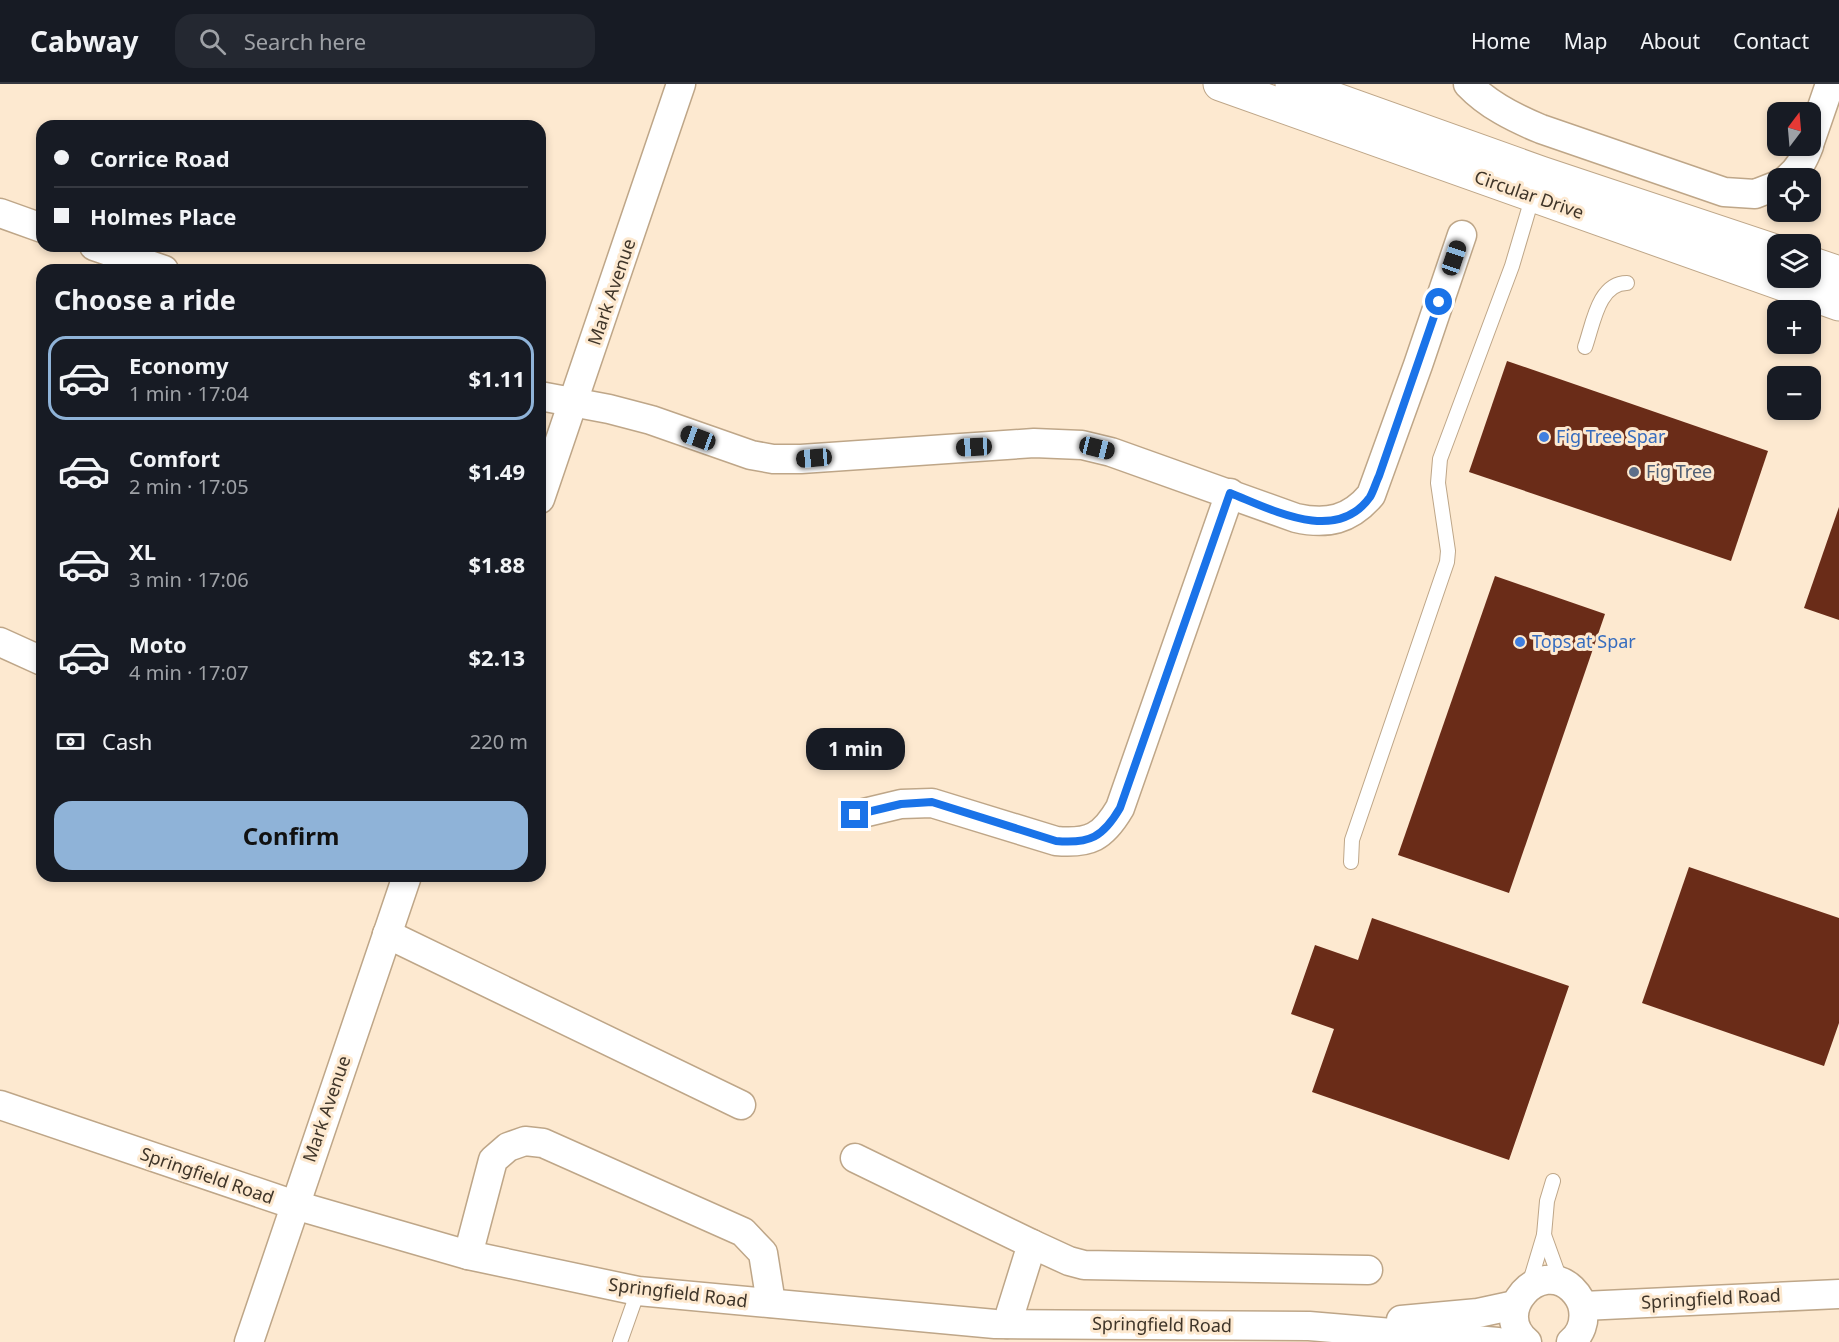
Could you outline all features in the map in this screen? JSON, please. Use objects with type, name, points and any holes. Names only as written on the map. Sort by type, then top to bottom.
[{"type":"street","name":"Mark Avenue","points":[[546,482],[681,84]]},
{"type":"street","name":"Circular Drive","points":[[1220,84],[1537,184],[1767,249]]},
{"type":"street","name":"Circular Drive","points":[[1292,84],[1839,304]]},
{"type":"street","points":[[1468,84],[1490,102],[1525,123],[1724,192],[1755,194],[1767,189]]},
{"type":"street","points":[[1821,111],[1830,84]]},
{"type":"street","points":[[0,213],[36,226]]},
{"type":"street","points":[[546,397],[609,409],[651,420],[751,455],[773,459],[801,459],[1034,442],[1082,445],[1111,452],[1296,518],[1314,522],[1334,520],[1348,515],[1363,505],[1371,495],[1462,235]]},
{"type":"street","points":[[112,252],[146,264]]},
{"type":"street","points":[[1821,267],[1839,273]]},
{"type":"street","points":[[855,815],[901,804],[932,802],[1056,841],[1074,842],[1099,835],[1107,828],[1120,808],[1230,493]]},
{"type":"street","points":[[0,642],[36,658]]},
{"type":"street","name":"Mark Avenue","points":[[249,1342],[404,882]]},
{"type":"street","points":[[387,934],[741,1105]]},
{"type":"street","name":"Springfield Road","points":[[0,1105],[295,1205],[468,1255],[638,1291],[771,1303],[997,1330],[1309,1326],[1435,1318],[1478,1313],[1522,1296],[1544,1281],[1561,1282]]},
{"type":"street","points":[[468,1255],[493,1161],[508,1147],[525,1141],[543,1143],[743,1232],[763,1253],[771,1303]]},
{"type":"street","points":[[855,1158],[1032,1244],[1084,1265],[1368,1270]]},
{"type":"street","points":[[997,1330],[1032,1244]]},
{"type":"street","points":[[1561,1282],[1571,1287],[1583,1306],[1584,1319],[1581,1330],[1571,1342]]},
{"type":"street","name":"Springfield Road","points":[[1583,1306],[1839,1293]]},
{"type":"street","points":[[1522,1296],[1514,1316],[1516,1328],[1527,1342]]},
{"type":"street","name":"Springfield Road","points":[[1309,1326],[1359,1336],[1498,1342]]},
{"type":"lane","points":[[1351,862],[1352,840],[1447,562],[1448,551],[1438,483],[1440,459],[1512,266],[1537,184]]},
{"type":"lane","points":[[1585,347],[1602,299],[1608,290],[1620,283],[1628,283]]},
{"type":"lane","points":[[1522,1296],[1544,1235],[1547,1201],[1553,1181]]},
{"type":"lane","points":[[1544,1235],[1561,1282]]},
{"type":"lane","points":[[620,1342],[638,1291]]},
{"type":"building","points":[[1507,361],[1768,451],[1731,561],[1469,472]]},
{"type":"building","points":[[1839,507],[1839,620],[1804,608]]},
{"type":"building","points":[[1495,576],[1605,614],[1509,893],[1398,855]]},
{"type":"building","points":[[1689,867],[1839,918],[1839,1023],[1824,1066],[1642,1003]]},
{"type":"building","points":[[1372,918],[1569,986],[1509,1160],[1312,1092],[1334,1029],[1291,1014],[1315,945],[1358,960]]},
{"type":"place","name":"Fig Tree Spar","points":[[1544,437]]},
{"type":"place","name":"Fig Tree","points":[[1634,472]]},
{"type":"place","name":"Tops at Spar","points":[[1520,642]]},
{"type":"route","points":[[855,815],[901,804],[932,802],[1056,841],[1074,842],[1089,839],[1099,835],[1107,828],[1120,808],[1230,493],[1296,518],[1314,522],[1334,520],[1348,515],[1363,505],[1371,495],[1379,476],[1439,302]]}]
